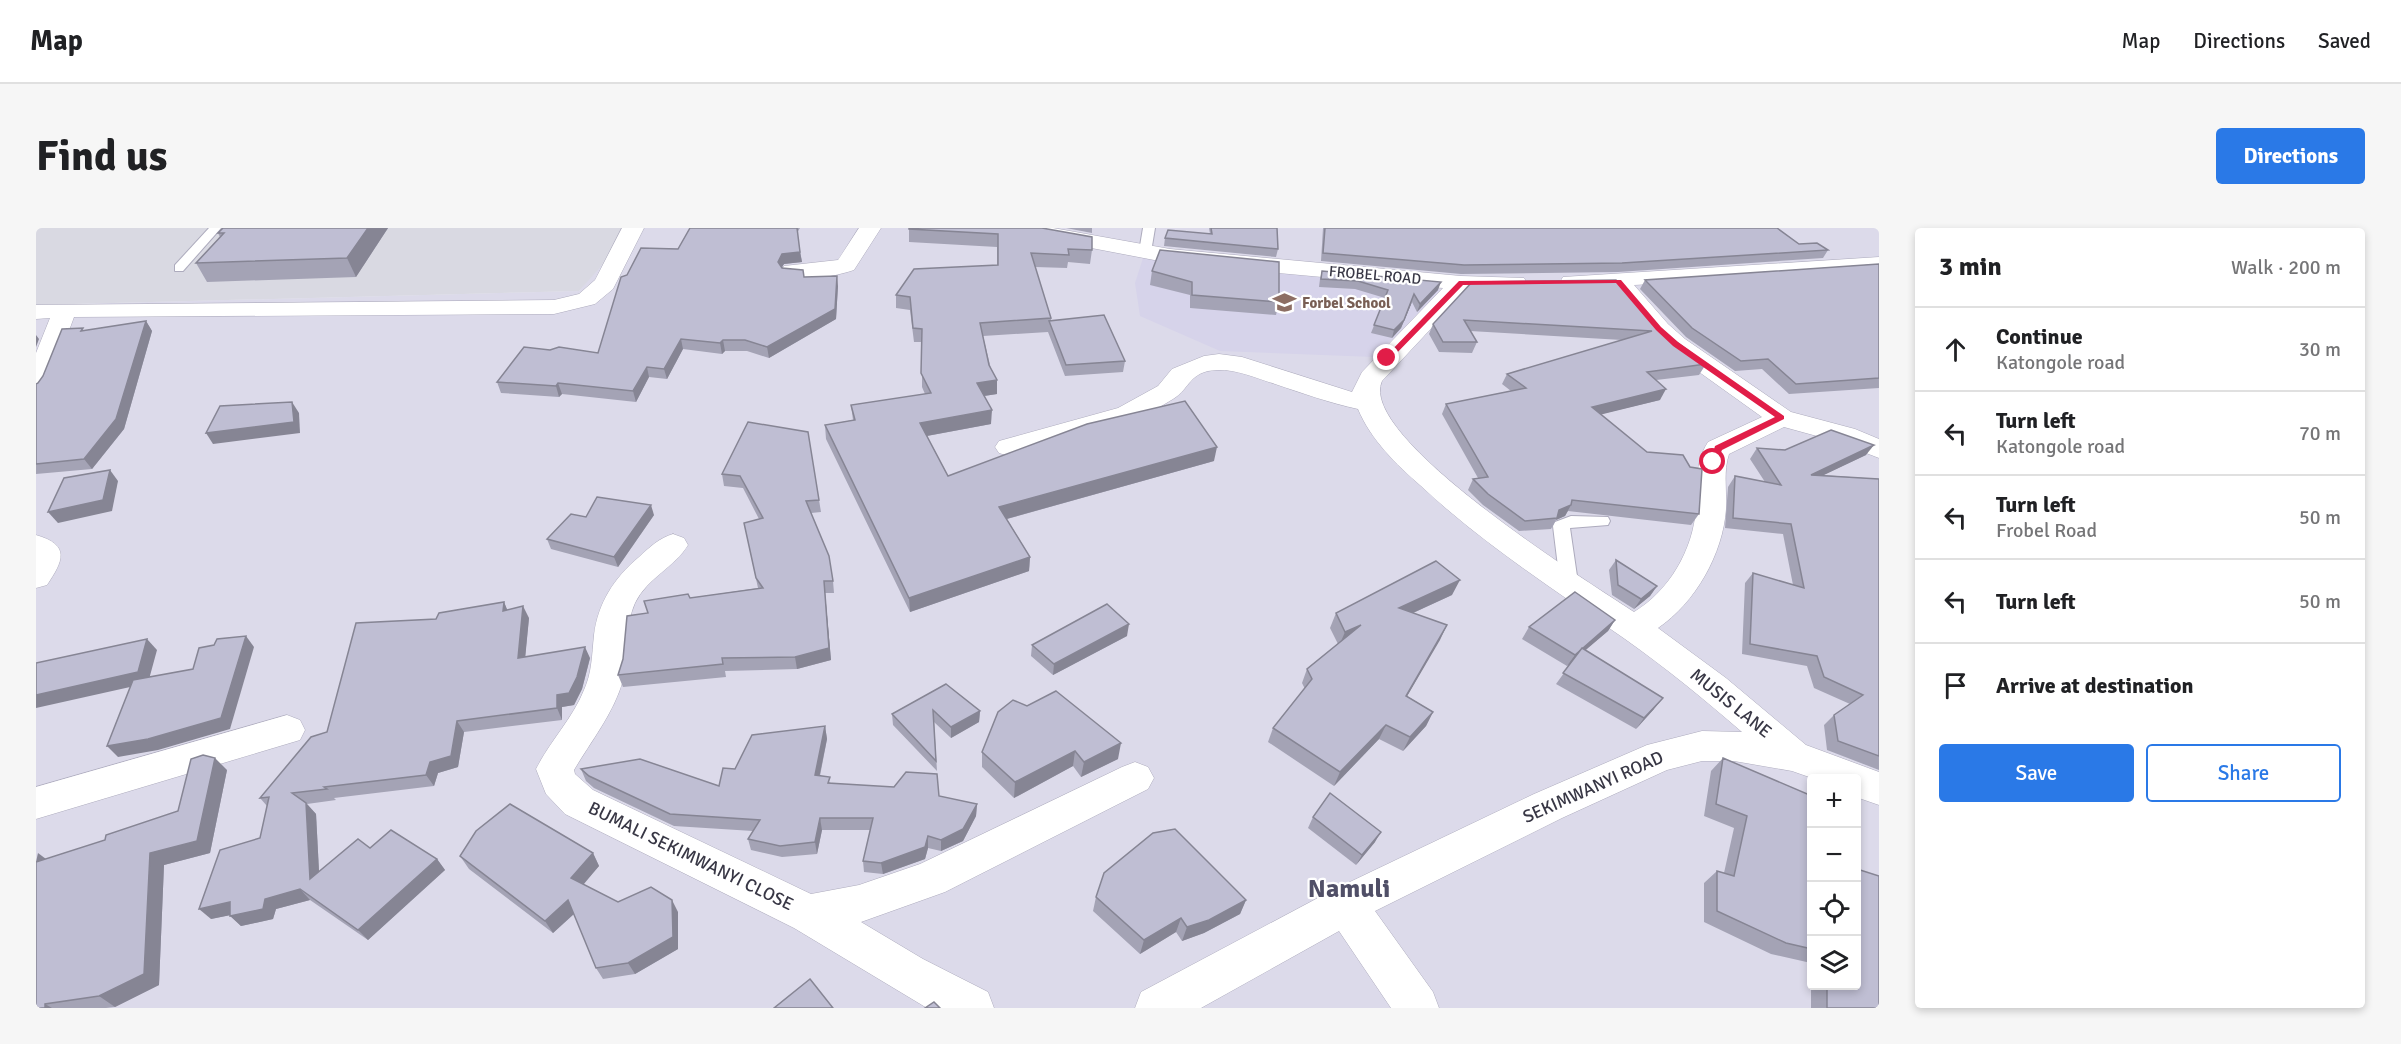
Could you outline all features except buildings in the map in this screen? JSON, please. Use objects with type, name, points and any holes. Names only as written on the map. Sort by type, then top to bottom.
[{"type":"street","points":[[36,312],[554,307],[587,299],[605,284],[633,228]]},
{"type":"street","points":[[792,271],[834,269],[846,265],[870,228]]},
{"type":"street","name":"FROBEL ROAD","points":[[1018,228],[1145,252],[1461,283],[1618,281],[1879,264]]},
{"type":"street","points":[[1618,281],[1659,329],[1676,344],[1781,418],[1845,435],[1879,449]]},
{"type":"street","points":[[1009,447],[1127,414],[1167,392],[1181,374],[1204,364],[1219,362],[1242,365],[1340,397],[1367,403],[1365,392],[1371,377],[1461,283]]},
{"type":"street","points":[[36,386],[65,310]]},
{"type":"street","name":"MUSIS LANE","points":[[1367,403],[1402,451],[1441,489],[1493,530],[1634,627],[1794,756]]},
{"type":"street","points":[[1634,627],[1656,615],[1668,603],[1702,549],[1710,519],[1715,452],[1718,448],[1781,418]]},
{"type":"street","name":"BUMALI SEKIMWANYI CLOSE","points":[[673,545],[633,581],[621,597],[614,617],[609,667],[602,690],[555,769],[559,783],[579,802],[809,914],[908,974],[972,1008]]},
{"type":"street","points":[[36,546],[47,555],[46,562],[36,577]]},
{"type":"street","points":[[36,803],[287,730]]},
{"type":"street","name":"SEKIMWANYI ROAD","points":[[1157,1008],[1346,905],[1548,806],[1660,756],[1688,748],[1715,744],[1755,748],[1794,756],[1842,774]]},
{"type":"street","points":[[809,914],[859,904],[931,879],[1135,778]]},
{"type":"street","name":"SEKIMWANYI ROAD","points":[[1861,782],[1879,789]]},
{"type":"street","points":[[1346,905],[1417,1008]]},
{"type":"lane","points":[[179,268],[215,228]]},
{"type":"lane","points":[[1145,252],[1149,228]]},
{"type":"lane","points":[[1569,583],[1561,526],[1571,520],[1602,521]]},
{"type":"shaded area","points":[[36,228],[630,228],[612,254],[579,291],[36,305]]},
{"type":"shaded area","points":[[630,228],[1879,228],[1879,1008],[36,1008],[36,305],[579,291]]},
{"type":"shaded area","name":"Forbel School","points":[[1143,258],[1443,290],[1374,357],[1220,351],[1140,316],[1135,283]]},
{"type":"place","name":"Forbel School","points":[[1284,303]]},
{"type":"district","name":"Namuli","points":[[1349,889]]},
{"type":"route","points":[[1387,358],[1461,283],[1618,281],[1645,314],[1676,344],[1781,418],[1718,448],[1713,462]]}]
